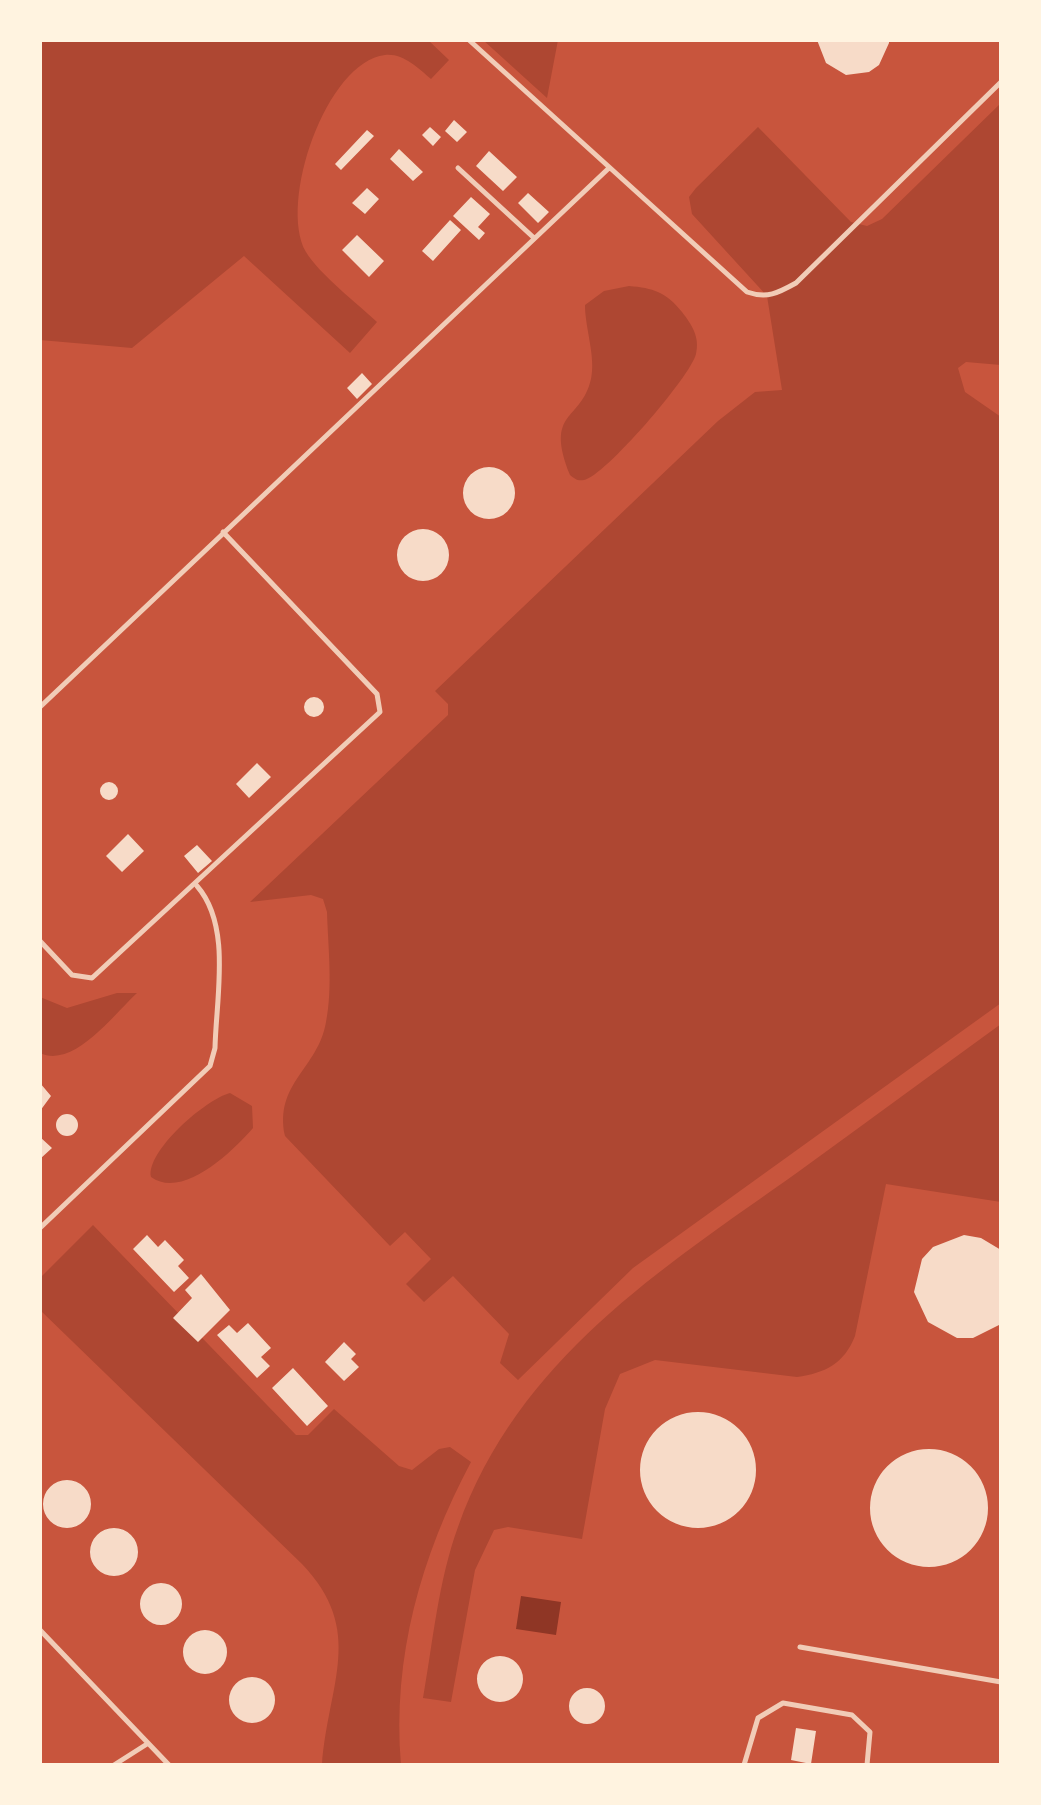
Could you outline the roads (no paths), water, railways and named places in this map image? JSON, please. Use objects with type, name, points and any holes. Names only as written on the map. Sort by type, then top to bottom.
[{"type":"lane","points":[[470,40],[747,292],[767,296],[796,283],[1001,82]]},
{"type":"lane","points":[[458,168],[533,237]]},
{"type":"lane","points":[[40,707],[609,168]]},
{"type":"lane","points":[[40,941],[72,975],[92,978],[197,886],[380,712],[378,694],[223,532]]},
{"type":"lane","points":[[40,1228],[210,1066],[215,1048],[217,926],[208,898],[197,886]]},
{"type":"lane","points":[[40,1630],[169,1765]]},
{"type":"lane","points":[[800,1647],[1001,1682]]},
{"type":"lane","points":[[744,1765],[758,1718],[783,1703],[841,1711],[860,1720],[870,1732],[867,1765]]},
{"type":"lane","points":[[114,1765],[135,1748],[148,1744]]}]
